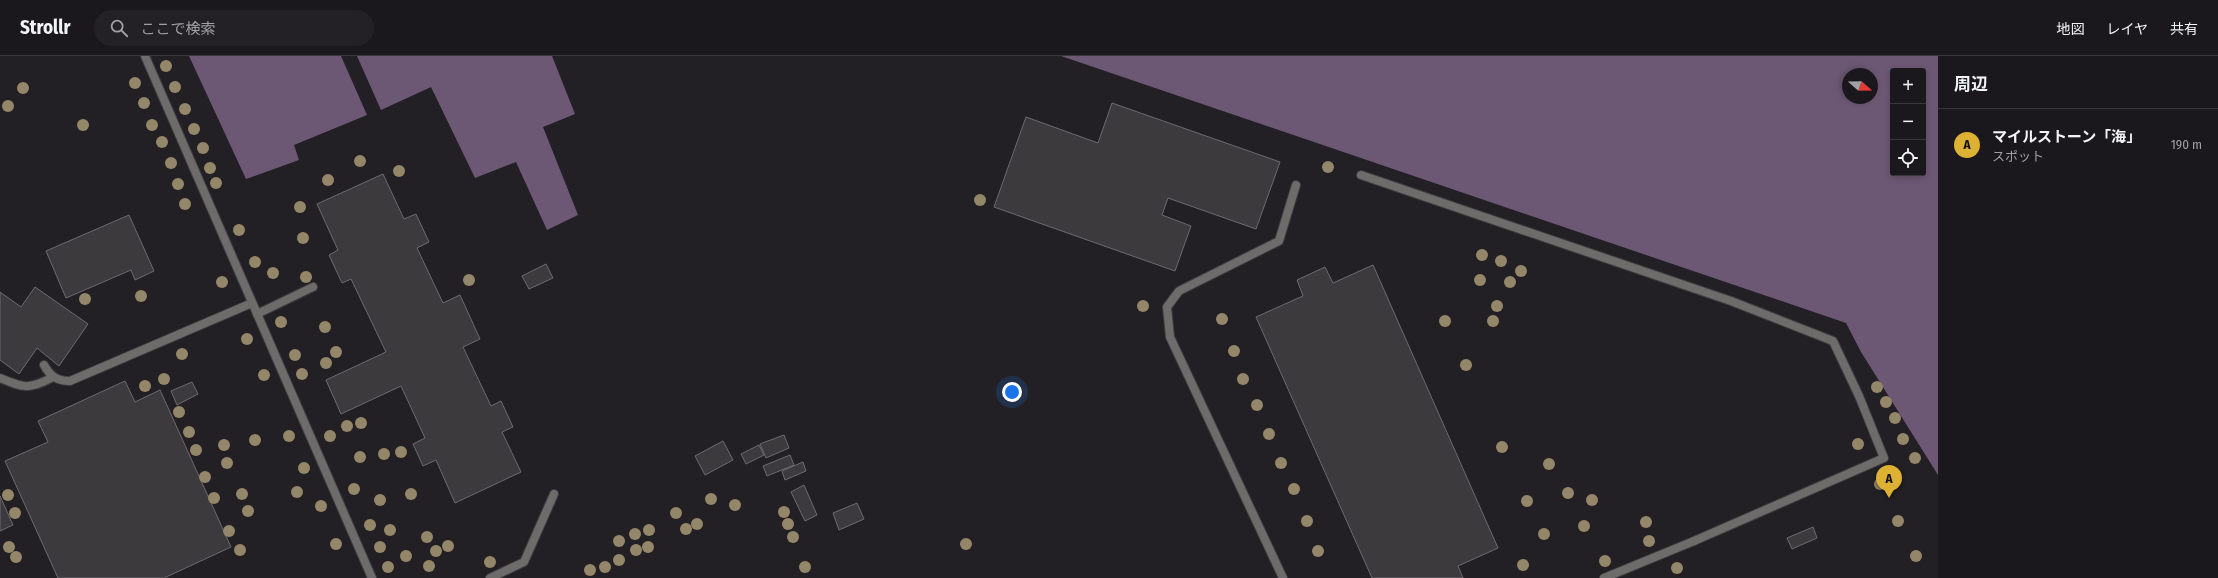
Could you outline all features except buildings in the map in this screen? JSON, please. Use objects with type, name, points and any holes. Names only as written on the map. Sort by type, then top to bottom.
[{"type":"street","points":[[144,56],[372,578]]},
{"type":"street","points":[[1361,175],[1731,301],[1833,341],[1884,458],[1694,541],[1604,578]]},
{"type":"street","points":[[1284,578],[1170,338],[1167,307],[1179,291],[1278,241],[1296,185]]},
{"type":"street","points":[[257,314],[313,286]]},
{"type":"street","points":[[44,365],[53,377],[61,381],[70,381],[252,303]]},
{"type":"street","points":[[0,378],[19,386],[36,387],[53,377]]},
{"type":"street","points":[[490,578],[524,562],[554,494]]},
{"type":"shaded area","points":[[189,56],[341,56],[367,115],[294,145],[299,160],[246,179]]},
{"type":"shaded area","points":[[357,56],[552,56],[575,114],[543,127],[578,215],[547,230],[516,162],[475,178],[431,87],[381,110]]},
{"type":"shaded area","points":[[1061,56],[1938,56],[1938,475],[1861,352],[1846,323]]},
{"type":"place","name":"マイルストーン「海」","points":[[1889,498]]}]
